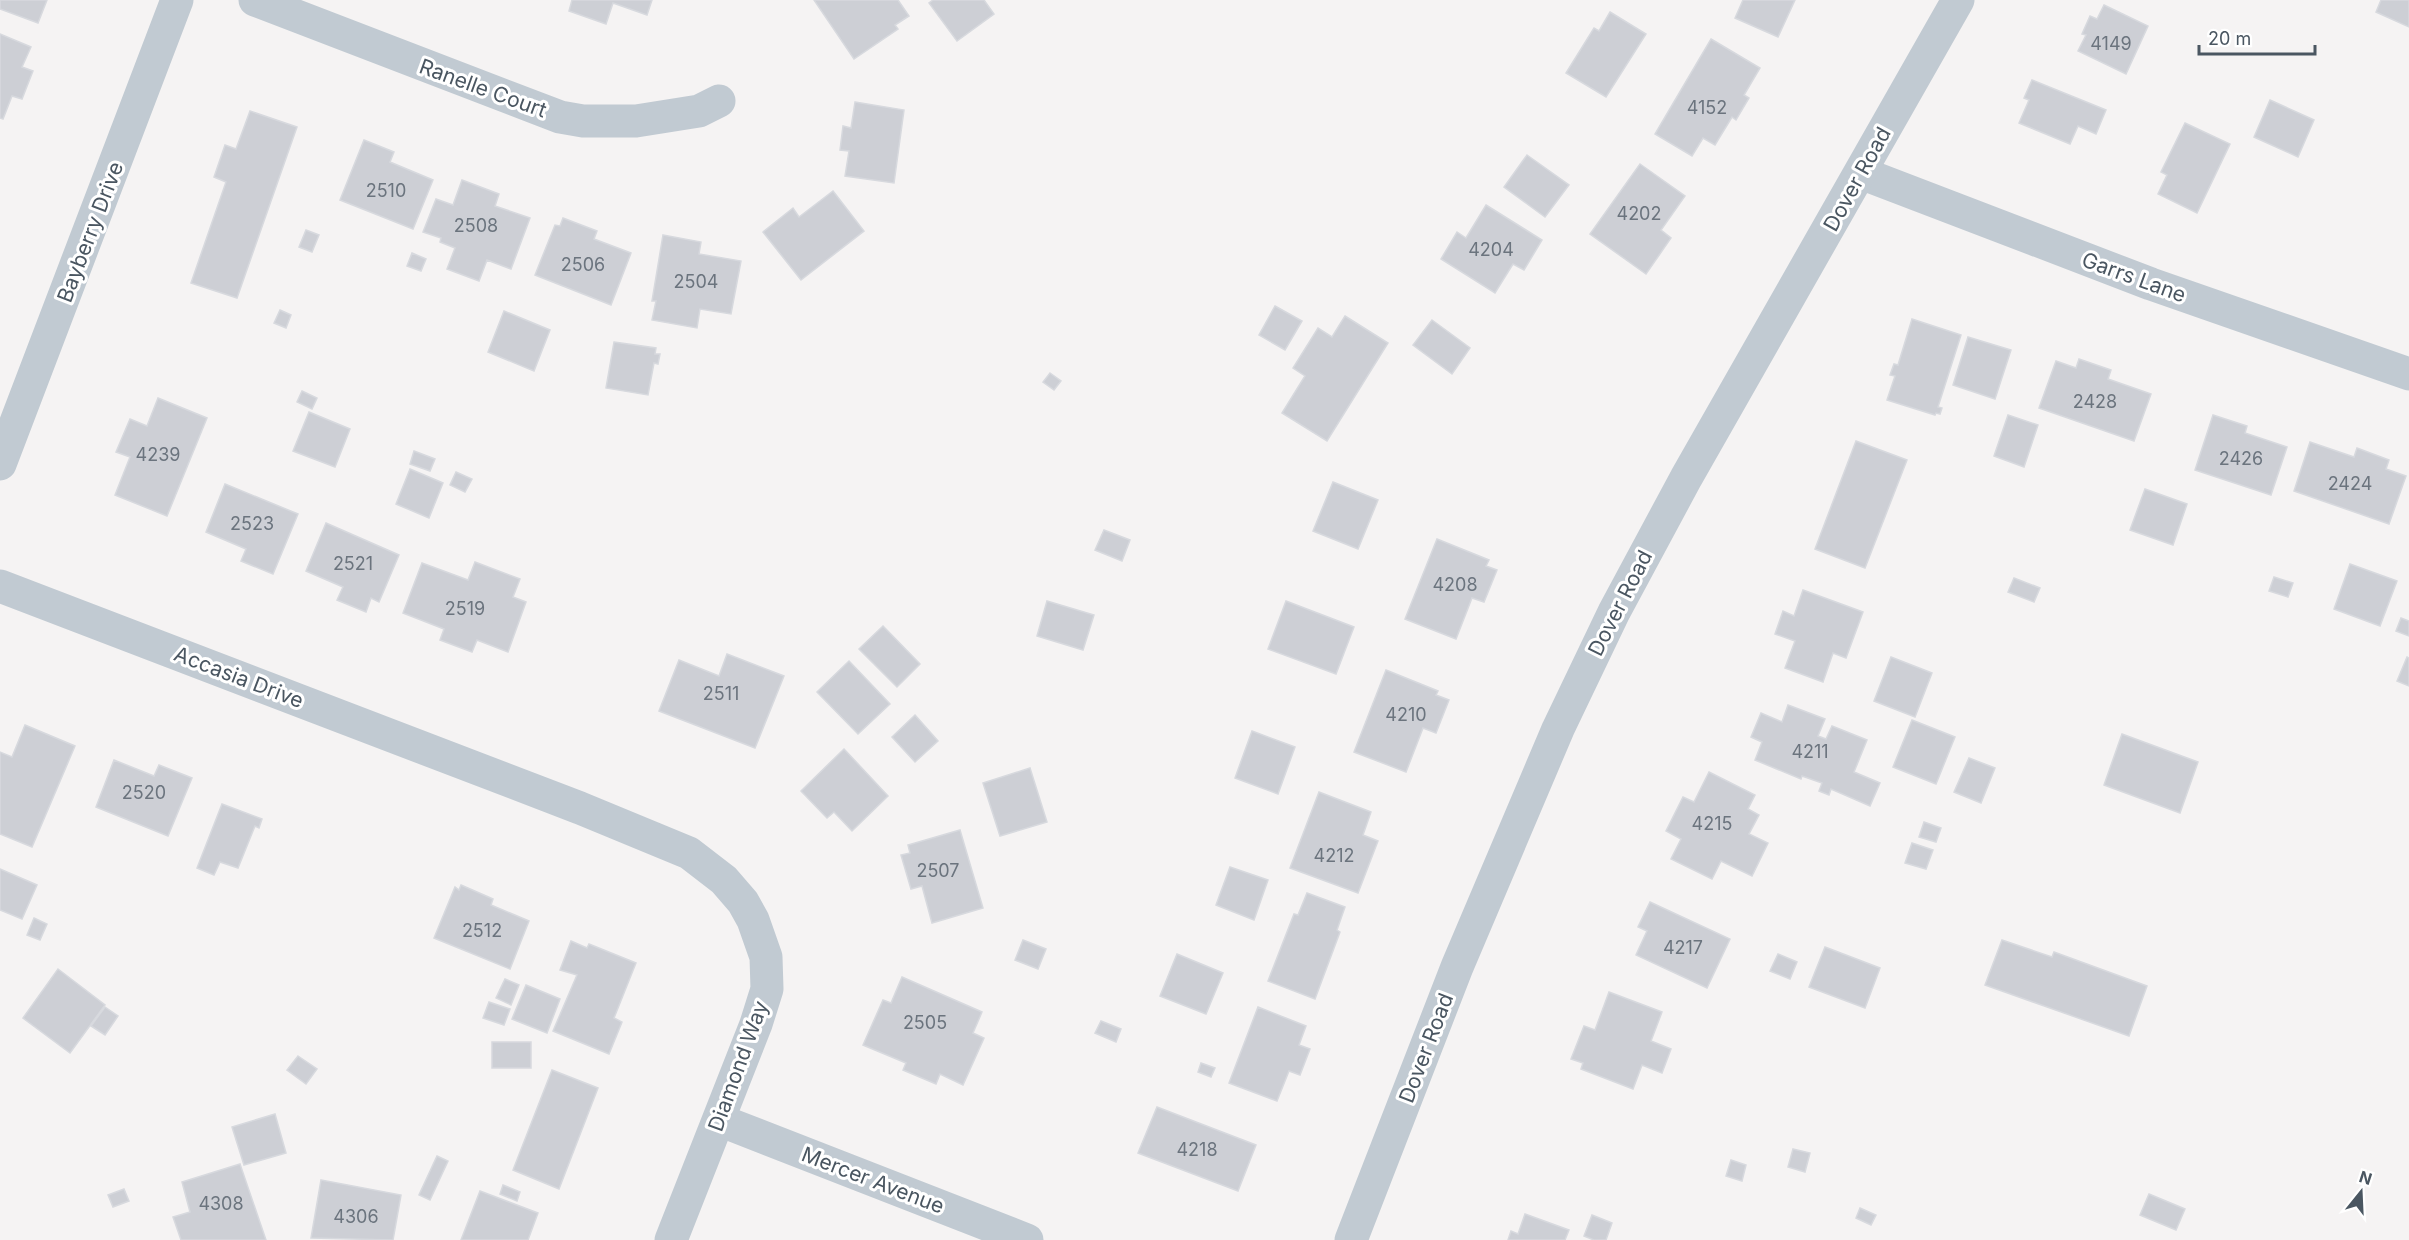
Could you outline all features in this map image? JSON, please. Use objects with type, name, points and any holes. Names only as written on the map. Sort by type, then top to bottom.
[{"type":"street","name":"Bayberry Drive","points":[[0,464],[177,0]]},
{"type":"street","name":"Ranelle Court","points":[[255,0],[560,117],[583,121],[636,121],[699,111],[719,101]]},
{"type":"street","name":"Dover Road","points":[[1351,1240],[1457,968],[1558,729],[1614,612],[1686,478],[1862,173],[1958,0]]},
{"type":"street","name":"Garrs Lane","points":[[1862,173],[2151,284],[2409,374]]},
{"type":"street","name":"Accasia Drive","points":[[0,586],[479,769]]},
{"type":"street","name":"Diamond Way","points":[[479,769],[689,853],[724,880],[743,902],[753,920],[765,957],[766,989],[756,1024],[671,1240]]},
{"type":"street","name":"Mercer Avenue","points":[[719,1120],[1027,1240]]},
{"type":"building","points":[[0,0],[47,0],[38,23],[0,9]]},
{"type":"building","points":[[572,0],[652,0],[647,15],[613,3],[606,24],[569,11]]},
{"type":"building","points":[[814,0],[898,0],[909,16],[895,25],[898,29],[854,59]]},
{"type":"building","points":[[933,0],[984,0],[994,14],[957,41],[929,3]]},
{"type":"building","points":[[1743,0],[1795,0],[1778,37],[1735,18]]},
{"type":"building","points":[[2381,0],[2409,0],[2409,27],[2376,12]]},
{"type":"building","points":[[2104,5],[2148,26],[2126,74],[2078,51],[2086,35],[2082,34],[2090,16],[2097,19]]},
{"type":"building","points":[[1610,12],[1646,34],[1606,97],[1566,73],[1594,28],[1599,31]]},
{"type":"building","points":[[0,34],[31,47],[22,67],[33,71],[22,99],[12,96],[3,119],[0,118]]},
{"type":"building","points":[[1711,39],[1760,68],[1744,95],[1749,98],[1736,120],[1732,117],[1715,145],[1703,138],[1692,156],[1655,134]]},
{"type":"building","points":[[2032,80],[2106,110],[2096,134],[2078,126],[2070,144],[2019,123],[2029,100],[2024,98]]},
{"type":"building","points":[[2270,100],[2314,120],[2298,157],[2254,137]]},
{"type":"building","points":[[855,102],[904,110],[894,183],[845,176],[849,151],[840,150],[843,126],[851,128]]},
{"type":"building","points":[[250,111],[297,127],[237,298],[191,283],[226,182],[214,177],[225,145],[236,149]]},
{"type":"building","points":[[2185,123],[2230,144],[2197,213],[2158,194],[2167,175],[2161,172]]},
{"type":"building","points":[[364,140],[394,152],[390,162],[433,180],[413,229],[340,200]]},
{"type":"building","points":[[1527,155],[1569,185],[1545,217],[1504,187]]},
{"type":"building","points":[[1640,164],[1685,196],[1661,230],[1671,238],[1646,274],[1590,234]]},
{"type":"building","points":[[462,180],[499,194],[495,206],[530,218],[511,269],[487,260],[479,281],[447,269],[455,248],[440,242],[441,238],[423,232],[436,199],[453,205]]},
{"type":"building","points":[[833,191],[864,231],[801,280],[763,232],[793,208],[799,217]]},
{"type":"building","points":[[1486,205],[1542,240],[1524,270],[1513,264],[1495,293],[1441,259],[1457,232],[1466,238]]},
{"type":"building","points":[[563,218],[597,231],[594,239],[631,253],[611,305],[535,275],[555,225],[560,226]]},
{"type":"building","points":[[306,230],[319,235],[312,252],[299,247]]},
{"type":"building","points":[[663,235],[701,242],[699,254],[741,261],[731,314],[700,309],[697,328],[652,320],[656,301],[652,301]]},
{"type":"building","points":[[412,253],[426,259],[421,271],[407,266]]},
{"type":"building","points":[[1275,306],[1302,321],[1285,350],[1259,335]]},
{"type":"building","points":[[280,310],[291,315],[286,328],[274,323]]},
{"type":"building","points":[[504,311],[550,330],[534,371],[488,352]]},
{"type":"building","points":[[1345,316],[1388,343],[1327,441],[1282,413],[1305,376],[1293,368],[1318,328],[1332,337]]},
{"type":"building","points":[[1912,319],[1961,335],[1938,407],[1942,408],[1940,414],[1935,415],[1887,400],[1895,376],[1890,375],[1894,364],[1898,365]]},
{"type":"building","points":[[1432,320],[1470,348],[1452,374],[1413,345]]},
{"type":"building","points":[[1968,337],[2011,350],[1995,399],[1953,385]]},
{"type":"building","points":[[614,342],[656,348],[655,354],[660,354],[658,364],[654,363],[648,395],[606,388]]},
{"type":"building","points":[[2079,359],[2111,370],[2108,379],[2151,394],[2134,441],[2039,408],[2056,361],[2076,368]]},
{"type":"building","points":[[1050,373],[1061,381],[1054,390],[1043,382]]},
{"type":"building","points":[[302,391],[317,398],[312,409],[297,402]]},
{"type":"building","points":[[158,398],[207,418],[167,516],[115,495],[130,457],[116,452],[130,419],[147,426]]},
{"type":"building","points":[[309,412],[350,429],[335,467],[293,451]]},
{"type":"building","points":[[2008,415],[2038,425],[2024,467],[1994,456]]},
{"type":"building","points":[[2213,415],[2247,426],[2245,433],[2287,447],[2271,495],[2195,470]]},
{"type":"building","points":[[1856,441],[1907,460],[1865,568],[1815,549]]},
{"type":"building","points":[[2310,442],[2354,457],[2357,448],[2389,460],[2386,469],[2406,476],[2389,524],[2294,491]]},
{"type":"building","points":[[414,451],[435,459],[430,471],[410,464]]},
{"type":"building","points":[[410,469],[443,483],[429,518],[396,504]]},
{"type":"building","points":[[456,472],[472,479],[465,492],[450,485]]},
{"type":"building","points":[[1333,482],[1378,500],[1358,549],[1313,531]]},
{"type":"building","points":[[225,484],[298,514],[273,574],[241,561],[246,549],[206,532]]},
{"type":"building","points":[[2145,489],[2187,504],[2173,545],[2130,530]]},
{"type":"building","points":[[326,523],[399,555],[379,602],[371,598],[366,612],[337,600],[343,587],[306,571]]},
{"type":"building","points":[[1104,530],[1130,540],[1122,561],[1095,550]]},
{"type":"building","points":[[1437,539],[1489,560],[1486,566],[1497,570],[1484,602],[1472,598],[1456,639],[1405,619]]},
{"type":"building","points":[[475,562],[520,579],[513,597],[526,602],[508,652],[477,640],[472,652],[440,640],[444,629],[403,613],[422,563],[468,580]]},
{"type":"building","points":[[2350,564],[2397,581],[2380,626],[2334,609]]},
{"type":"building","points":[[2274,577],[2293,583],[2288,597],[2269,591]]},
{"type":"building","points":[[2014,578],[2040,588],[2034,602],[2008,592]]},
{"type":"building","points":[[1803,590],[1863,612],[1846,658],[1833,653],[1823,682],[1785,668],[1795,641],[1775,634],[1783,611],[1794,616]]},
{"type":"building","points":[[1047,601],[1094,615],[1083,650],[1037,636]]},
{"type":"building","points":[[1286,601],[1354,627],[1336,674],[1268,649]]},
{"type":"building","points":[[2401,618],[2409,621],[2409,636],[2396,631]]},
{"type":"building","points":[[883,626],[920,664],[897,687],[859,649]]},
{"type":"building","points":[[727,654],[784,676],[755,748],[659,711],[679,660],[719,676]]},
{"type":"building","points":[[1891,657],[1932,673],[1915,717],[1874,701]]},
{"type":"building","points":[[2407,657],[2409,658],[2409,686],[2397,681]]},
{"type":"building","points":[[849,661],[890,704],[858,734],[817,692]]},
{"type":"building","points":[[1386,670],[1438,691],[1436,695],[1449,700],[1436,733],[1423,728],[1406,772],[1354,752]]},
{"type":"building","points":[[1788,705],[1825,719],[1818,736],[1826,739],[1832,726],[1867,740],[1854,772],[1880,783],[1870,806],[1831,789],[1829,795],[1819,791],[1822,783],[1802,776],[1801,779],[1755,760],[1762,742],[1751,737],[1761,713],[1782,722]]},
{"type":"building","points":[[915,715],[938,741],[915,762],[892,737]]},
{"type":"building","points":[[1912,720],[1955,737],[1936,784],[1893,767]]},
{"type":"building","points":[[25,725],[75,746],[32,847],[0,834],[0,752],[12,757]]},
{"type":"building","points":[[1252,731],[1295,747],[1278,794],[1235,778]]},
{"type":"building","points":[[2122,734],[2198,762],[2180,813],[2104,785]]},
{"type":"building","points":[[844,749],[888,796],[852,831],[834,812],[827,818],[801,791]]},
{"type":"building","points":[[1969,758],[1995,768],[1981,803],[1954,792]]},
{"type":"building","points":[[114,760],[154,776],[159,765],[192,778],[168,836],[96,807]]},
{"type":"building","points":[[1030,768],[1047,822],[1000,836],[983,783]]},
{"type":"building","points":[[1709,772],[1755,795],[1748,809],[1759,815],[1749,834],[1768,843],[1752,876],[1721,861],[1712,879],[1671,859],[1681,839],[1666,831],[1683,797],[1694,802]]},
{"type":"building","points":[[1319,792],[1371,812],[1363,835],[1378,841],[1358,893],[1290,868]]},
{"type":"building","points":[[222,804],[262,819],[259,828],[255,826],[238,868],[220,862],[214,875],[197,868]]},
{"type":"building","points":[[1924,822],[1941,828],[1936,842],[1919,837]]},
{"type":"building","points":[[960,830],[983,908],[932,923],[922,886],[911,889],[901,855],[910,853],[908,845]]},
{"type":"building","points":[[1912,843],[1933,850],[1926,869],[1905,863]]},
{"type":"building","points":[[1230,867],[1268,880],[1254,920],[1216,905]]},
{"type":"building","points":[[0,869],[37,885],[22,919],[0,910]]},
{"type":"building","points":[[461,885],[493,899],[491,905],[529,921],[510,969],[434,938],[455,887],[459,890]]},
{"type":"building","points":[[1307,893],[1345,907],[1337,930],[1340,932],[1315,999],[1268,981],[1294,914],[1298,915]]},
{"type":"building","points":[[1650,902],[1730,939],[1707,988],[1636,955],[1647,931],[1638,927]]},
{"type":"building","points":[[34,918],[47,924],[40,940],[27,935]]},
{"type":"building","points":[[1023,940],[1046,949],[1038,969],[1015,960]]},
{"type":"building","points":[[2002,940],[2052,957],[2054,952],[2147,986],[2129,1036],[1985,985]]},
{"type":"building","points":[[571,941],[587,948],[589,944],[636,963],[614,1018],[622,1022],[609,1054],[553,1031],[577,975],[560,970]]},
{"type":"building","points":[[1825,947],[1880,968],[1865,1008],[1809,987]]},
{"type":"building","points":[[1177,954],[1223,973],[1206,1014],[1160,996]]},
{"type":"building","points":[[1778,954],[1797,962],[1790,979],[1770,971]]},
{"type":"building","points":[[58,969],[105,1005],[70,1053],[23,1018]]},
{"type":"building","points":[[902,977],[982,1012],[973,1033],[984,1038],[963,1085],[940,1074],[936,1084],[903,1070],[906,1063],[863,1045],[883,1000],[891,1003]]},
{"type":"building","points":[[505,979],[519,985],[511,1005],[496,998]]},
{"type":"building","points":[[526,985],[560,999],[547,1033],[512,1019]]},
{"type":"building","points":[[1609,992],[1662,1012],[1651,1041],[1671,1049],[1662,1073],[1642,1065],[1633,1089],[1581,1069],[1583,1063],[1571,1059],[1584,1026],[1595,1030]]},
{"type":"building","points":[[489,1002],[510,1009],[504,1025],[483,1018]]},
{"type":"building","points":[[105,1007],[118,1016],[105,1035],[91,1026]]},
{"type":"building","points":[[1258,1007],[1306,1026],[1299,1045],[1310,1049],[1300,1075],[1289,1071],[1277,1101],[1229,1083]]},
{"type":"building","points":[[1101,1021],[1121,1029],[1116,1042],[1095,1033]]},
{"type":"building","points":[[492,1042],[531,1042],[531,1068],[492,1068]]},
{"type":"building","points":[[298,1056],[317,1069],[306,1084],[287,1070]]},
{"type":"building","points":[[1201,1063],[1215,1068],[1211,1077],[1198,1072]]},
{"type":"building","points":[[552,1070],[598,1088],[559,1189],[513,1170]]},
{"type":"building","points":[[1157,1107],[1256,1145],[1238,1191],[1138,1153]]},
{"type":"building","points":[[275,1114],[286,1153],[244,1165],[232,1127]]},
{"type":"building","points":[[1793,1149],[1810,1153],[1805,1172],[1788,1167]]},
{"type":"building","points":[[437,1156],[448,1161],[430,1200],[419,1195]]},
{"type":"building","points":[[1731,1160],[1746,1165],[1742,1181],[1726,1176]]},
{"type":"building","points":[[240,1164],[266,1240],[181,1240],[173,1217],[190,1212],[182,1182]]},
{"type":"building","points":[[321,1180],[401,1195],[393,1240],[311,1238]]},
{"type":"building","points":[[503,1185],[520,1192],[517,1201],[500,1194]]},
{"type":"building","points":[[124,1189],[129,1201],[113,1207],[108,1195]]},
{"type":"building","points":[[480,1191],[538,1213],[528,1240],[461,1240]]},
{"type":"building","points":[[2149,1194],[2185,1209],[2176,1230],[2140,1215]]},
{"type":"building","points":[[1860,1208],[1876,1215],[1871,1225],[1856,1218]]},
{"type":"building","points":[[1525,1214],[1569,1230],[1565,1240],[1508,1240],[1511,1231],[1518,1234]]},
{"type":"building","points":[[1592,1215],[1612,1223],[1606,1240],[1594,1240],[1584,1236]]}]
